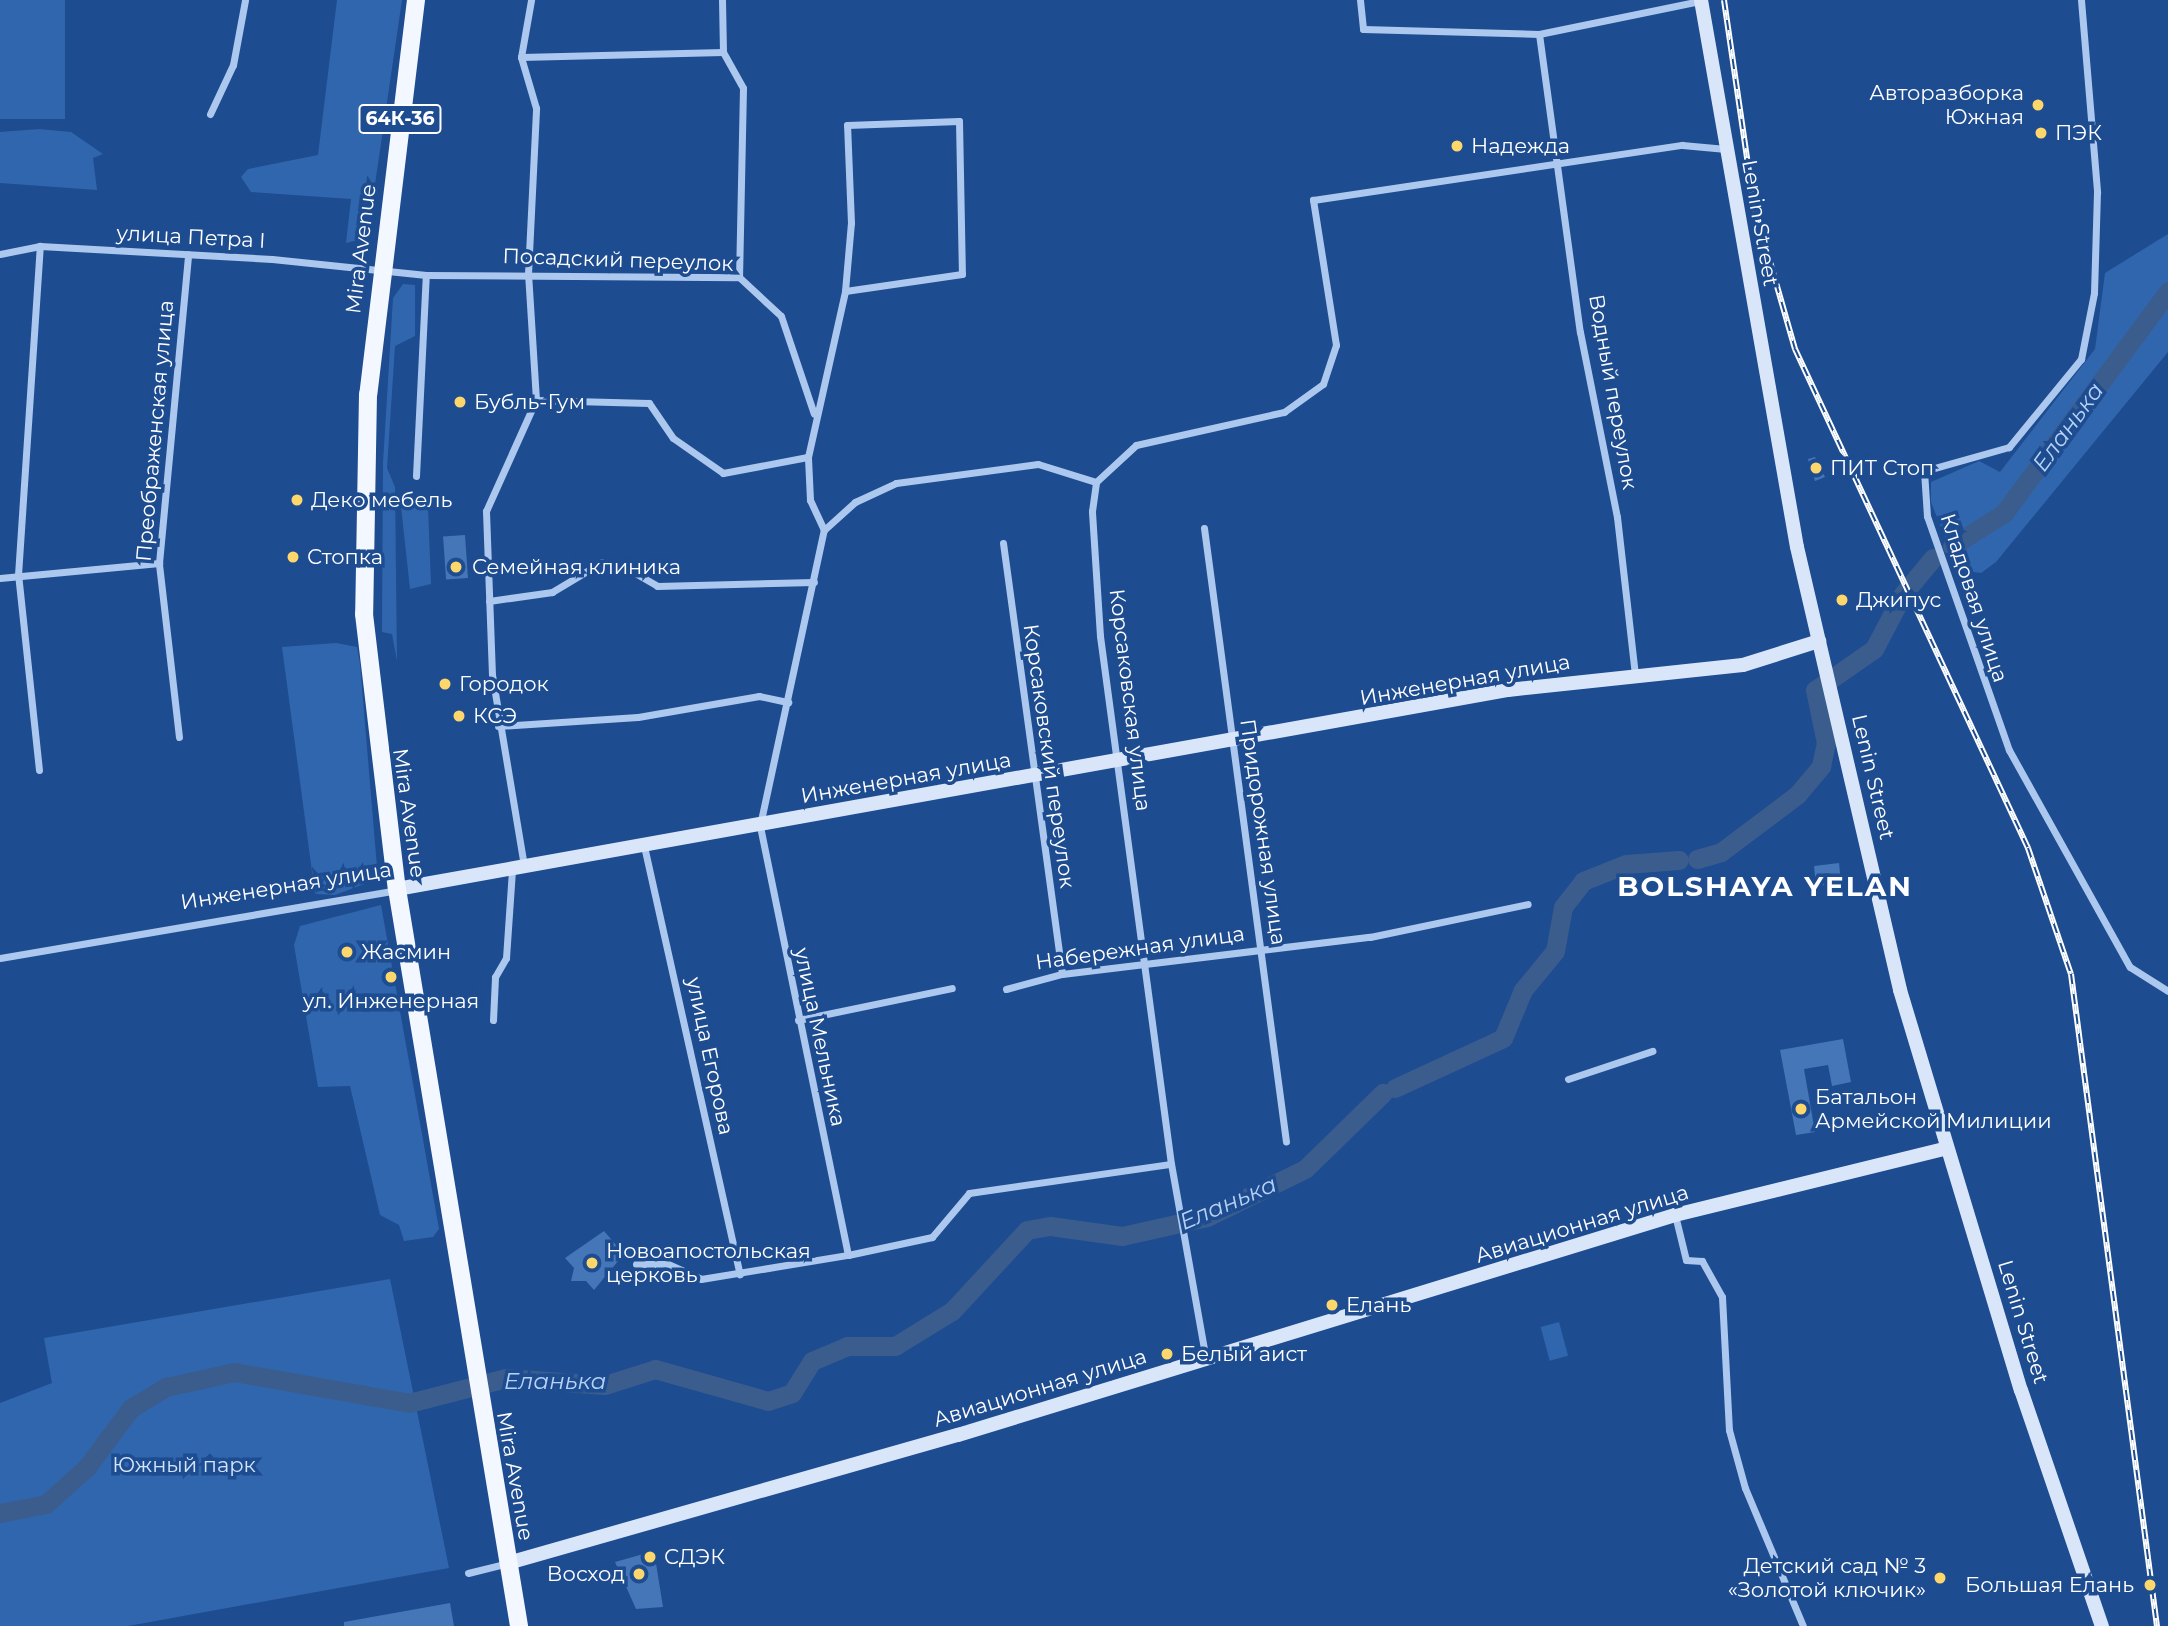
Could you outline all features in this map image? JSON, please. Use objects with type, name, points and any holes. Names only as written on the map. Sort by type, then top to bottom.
[{"type":"main road","name":"Mira Avenue","points":[[416,0],[379,271],[368,394],[365,614],[397,889],[478,1396],[519,1626]]},
{"type":"street","points":[[209,114],[233,65],[245,0]]},
{"type":"street","points":[[493,1020],[495,978],[506,958],[518,869],[498,726],[486,511],[536,400],[528,274],[536,108],[521,57],[530,0]]},
{"type":"street","points":[[722,0],[723,52],[743,88],[738,277]]},
{"type":"street","points":[[1360,0],[1363,29],[1539,34],[1701,0]]},
{"type":"street","name":"Lenin Street","points":[[1701,0],[1726,149],[1819,641],[1903,1000],[1947,1148],[2102,1626]]},
{"type":"street","name":"Кладовая улица","points":[[2081,0],[2096,192],[2094,293],[2081,359],[2009,447],[1924,471],[1927,516],[2009,750],[2130,967],[2168,991]]},
{"type":"street","name":"Водный переулок","points":[[1539,34],[1556,165],[1617,517],[1635,675]]},
{"type":"street","points":[[521,57],[723,52]]},
{"type":"street","name":"Посадский переулок","points":[[824,530],[810,500],[808,457],[814,414],[845,291],[851,223],[847,125],[959,121],[962,274],[845,291]]},
{"type":"street","points":[[760,825],[824,530],[855,502],[895,483],[1038,464],[1096,482],[1136,445],[1284,412],[1323,384],[1336,345],[1313,200],[1682,145],[1726,149]]},
{"type":"street","points":[[39,770],[18,575],[40,246]]},
{"type":"street","name":"улица Петра I","points":[[0,254],[40,246],[188,254],[379,271]]},
{"type":"street","name":"Преображенская улица","points":[[178,737],[159,563],[188,254]]},
{"type":"street","name":"Посадский переулок","points":[[379,271],[426,275],[738,277],[781,316],[814,414]]},
{"type":"street","points":[[416,476],[426,275]]},
{"type":"street","points":[[536,400],[649,403],[673,438],[723,473],[808,457]]},
{"type":"street","name":"Корсаковская улица","points":[[1096,482],[1092,511],[1101,636],[1120,762],[1171,1164],[1185,1258],[1206,1360]]},
{"type":"street","name":"Придорожная улица","points":[[1204,528],[1286,1142]]},
{"type":"street","name":"Корсаковский переулок","points":[[1003,542],[1032,776],[1062,974]]},
{"type":"street","points":[[489,601],[552,592],[602,562],[623,566],[657,586],[814,582]]},
{"type":"street","points":[[0,578],[159,563]]},
{"type":"street","name":"Инженерная улица","points":[[0,958],[518,869],[1120,762],[1234,739],[1635,675],[1742,665],[1819,641]]},
{"type":"street","points":[[498,726],[638,718],[759,696],[788,702]]},
{"type":"street","name":"улица Мельника","points":[[760,825],[848,1255]]},
{"type":"street","name":"улица Егорова","points":[[644,846],[740,1274]]},
{"type":"street","name":"Набережная улица","points":[[1006,989],[1062,974],[1147,967],[1261,948],[1370,937],[1528,904]]},
{"type":"street","points":[[798,1020],[952,988]]},
{"type":"street","points":[[1568,1079],[1652,1051]]},
{"type":"street","name":"Авиационная улица","points":[[508,1563],[1206,1360],[1675,1215],[1947,1148]]},
{"type":"street","points":[[636,1264],[668,1264],[701,1279],[848,1255],[932,1237],[969,1193],[1171,1164]]},
{"type":"street","points":[[1675,1215],[1686,1260],[1702,1261],[1722,1297],[1729,1430],[1745,1489],[1803,1626]]},
{"type":"street","points":[[468,1573],[508,1563]]},
{"type":"green space","points":[[0,0],[65,0],[65,119],[0,119]]},
{"type":"green space","points":[[337,0],[402,0],[369,225],[363,239],[346,243],[351,199],[251,192],[241,177],[248,169],[318,155]]},
{"type":"green space","points":[[39,129],[71,132],[103,154],[93,158],[97,190],[0,183],[0,132]]},
{"type":"green space","points":[[2168,234],[2168,352],[1996,562],[1981,573],[1958,570],[1931,502],[1931,482],[1979,461],[2000,472],[2095,349],[2105,273]]},
{"type":"green space","points":[[403,284],[415,285],[415,336],[395,346],[387,468],[395,487],[397,661],[392,634],[382,632],[383,463],[393,298]]},
{"type":"green space","points":[[400,497],[428,508],[431,584],[410,589]]},
{"type":"green space","points":[[336,643],[357,647],[377,867],[370,882],[335,895],[315,894],[282,647]]},
{"type":"green space","points":[[381,905],[439,1229],[433,1237],[404,1241],[399,1225],[380,1215],[350,1086],[318,1087],[294,945],[300,926]]},
{"type":"green space","name":"Южный парк","points":[[390,1279],[449,1568],[128,1626],[0,1626],[0,1403],[52,1383],[44,1338]]},
{"type":"green space","points":[[1559,1322],[1568,1356],[1550,1361],[1541,1327]]},
{"type":"building","name":"ПИТ Стоп","points":[[1815,457],[1825,477],[1815,481],[1808,459]]},
{"type":"building","name":"Семейная клиника","points":[[465,535],[468,578],[446,579],[443,537]]},
{"type":"building","points":[[1839,863],[1841,883],[1837,892],[1827,893],[1826,885],[1816,886],[1814,866]]},
{"type":"building","name":"Батальон Армейской Милиции","points":[[1843,1039],[1851,1082],[1832,1086],[1828,1065],[1804,1069],[1815,1132],[1796,1135],[1780,1050]]},
{"type":"building","name":"Новоапостольская церковь","points":[[604,1231],[624,1254],[594,1290],[586,1281],[571,1281],[574,1268],[565,1258]]},
{"type":"building","name":"Восход","points":[[654,1551],[663,1607],[636,1609],[615,1562]]},
{"type":"building","points":[[450,1603],[454,1626],[344,1626],[344,1622]]},
{"type":"waterway","name":"Еланька","points":[[1952,546],[2004,513],[2168,291]]},
{"type":"waterway","name":"Еланька","points":[[1697,859],[1721,852],[1797,795],[1821,766],[1826,743],[1815,690],[1874,649],[1903,594],[1933,558]]},
{"type":"waterway","name":"Еланька","points":[[1395,1088],[1503,1038],[1523,990],[1555,951],[1563,907],[1583,881],[1626,864],[1679,860]]},
{"type":"waterway","name":"Еланька","points":[[0,1513],[46,1504],[87,1467],[131,1408],[166,1387],[234,1372],[409,1403],[506,1378],[605,1385],[655,1369],[768,1401],[792,1393],[812,1361],[847,1346],[895,1346],[952,1311],[1027,1230],[1050,1226],[1122,1236],[1207,1217],[1305,1169],[1383,1093]]},
{"type":"railway","points":[[1724,0],[1754,206],[1795,349],[2028,848],[2071,974],[2157,1626]]},
{"type":"place","name":"Авторазборка Южная","points":[[2038,105]]},
{"type":"place","name":"ПЭК","points":[[2041,133]]},
{"type":"place","name":"Надежда","points":[[1457,146]]},
{"type":"place","name":"Бубль-Гум","points":[[460,402]]},
{"type":"place","name":"ПИТ Стоп","points":[[1816,468]]},
{"type":"place","name":"Деко мебель","points":[[297,500]]},
{"type":"place","name":"Стопка","points":[[293,557]]},
{"type":"place","name":"Семейная клиника","points":[[456,567]]},
{"type":"place","name":"Джипус","points":[[1842,600]]},
{"type":"place","name":"Городок","points":[[445,684]]},
{"type":"place","name":"КСЭ","points":[[459,716]]},
{"type":"place","name":"Жасмин","points":[[347,952]]},
{"type":"place","name":"ул. Инженерная","points":[[391,977]]},
{"type":"place","name":"Батальон Армейской Милиции","points":[[1801,1109]]},
{"type":"place","name":"Новоапостольская церковь","points":[[592,1263]]},
{"type":"place","name":"Елань","points":[[1332,1305]]},
{"type":"place","name":"Белый аист","points":[[1167,1354]]},
{"type":"place","name":"СДЭК","points":[[650,1557]]},
{"type":"place","name":"Восход","points":[[639,1574]]},
{"type":"place","name":"Детский сад № 3 «Золотой ключик»","points":[[1940,1578]]},
{"type":"place","name":"Большая Елань","points":[[2150,1585]]},
{"type":"district","name":"BOLSHAYA YELAN","points":[[1765,886]]}]
